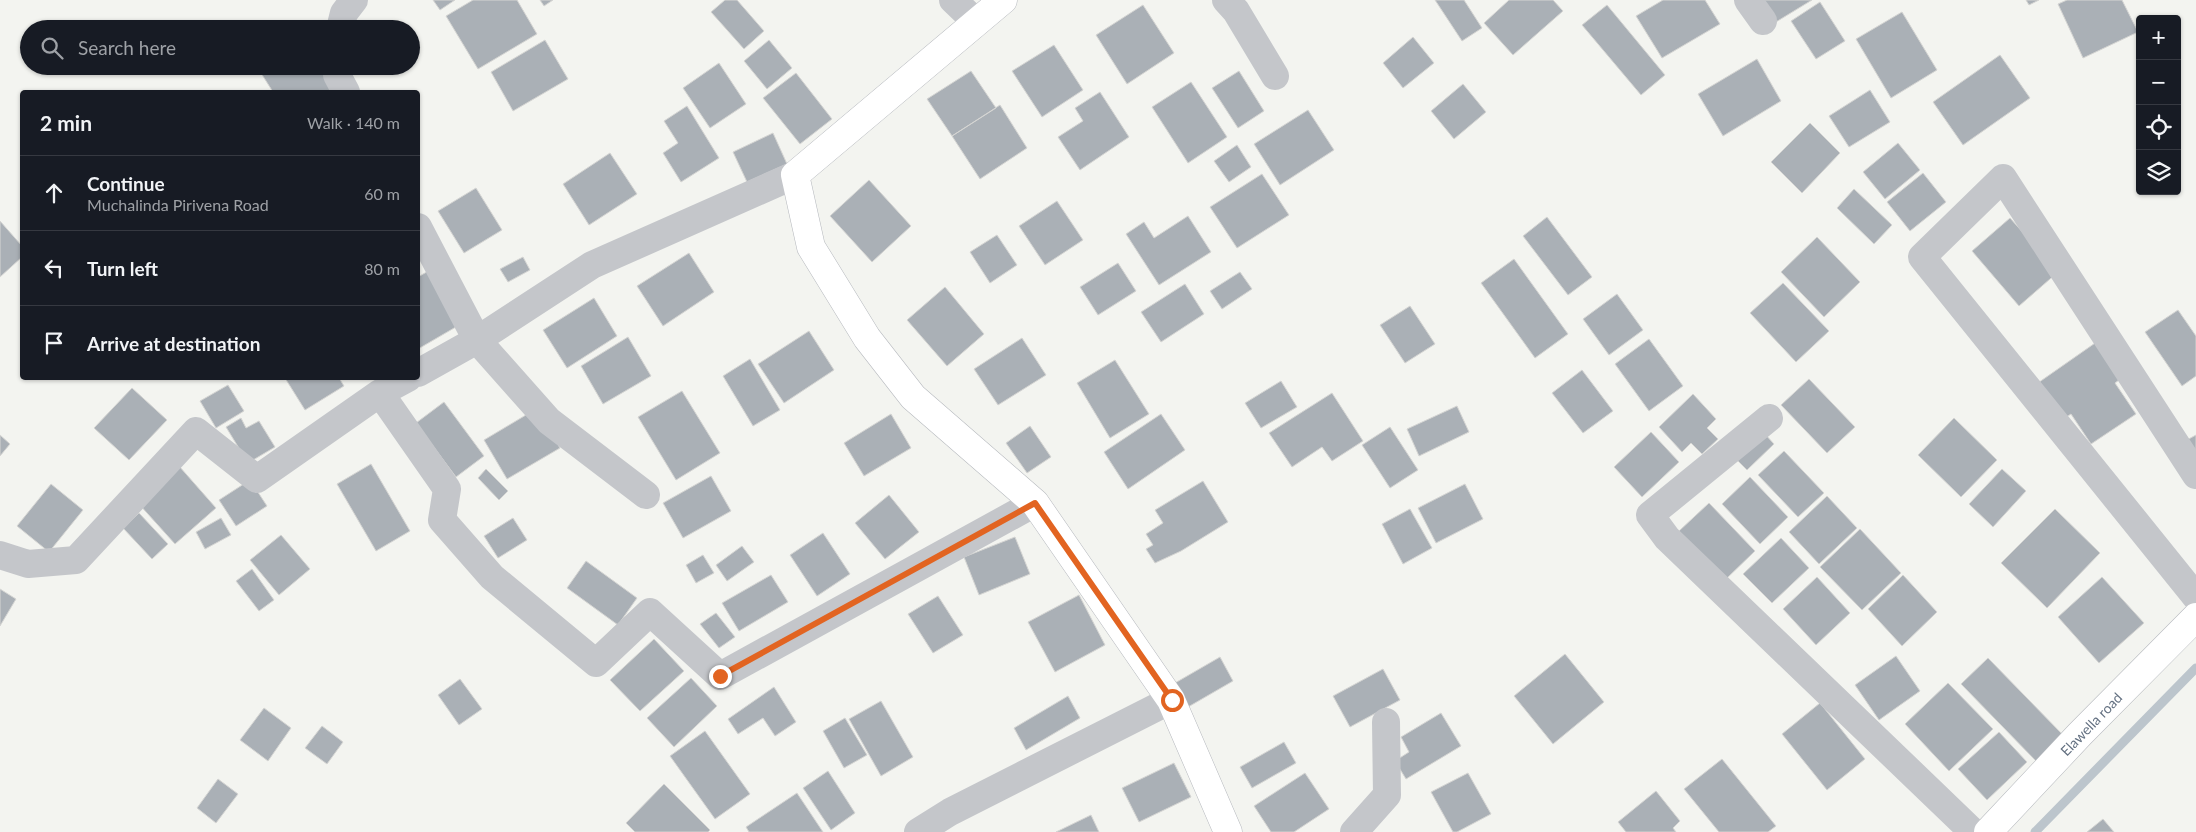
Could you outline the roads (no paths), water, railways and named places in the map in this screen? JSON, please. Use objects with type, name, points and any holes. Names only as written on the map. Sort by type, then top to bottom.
[{"type":"street","points":[[342,20],[344,13],[354,0]]},
{"type":"street","points":[[953,0],[976,22]]},
{"type":"street","points":[[420,371],[477,340],[592,265],[795,175],[1003,0]]},
{"type":"street","points":[[1226,0],[1236,11],[1275,76]]},
{"type":"street","points":[[337,75],[345,90]]},
{"type":"street","points":[[795,175],[811,247],[867,338],[913,397],[1035,503],[1172,700],[1228,832]]},
{"type":"street","points":[[2196,475],[2003,178],[1922,257],[2196,597]]},
{"type":"street","points":[[420,231],[477,340],[549,421],[646,495]]},
{"type":"street","points":[[0,555],[28,564],[76,560],[196,431],[257,479],[380,393],[404,380]]},
{"type":"street","points":[[380,393],[447,489],[442,520],[492,577],[596,663],[650,612],[720,676],[1035,503]]},
{"type":"street","points":[[1769,418],[1650,515],[1668,538],[1972,832]]},
{"type":"street","name":"Elawella road","points":[[1988,832],[2080,734],[2196,617]]},
{"type":"street","points":[[921,831],[950,812],[1172,700]]},
{"type":"street","points":[[1354,832],[1387,796],[1386,722]]},
{"type":"waterway","points":[[2035,832],[2196,668]]}]
